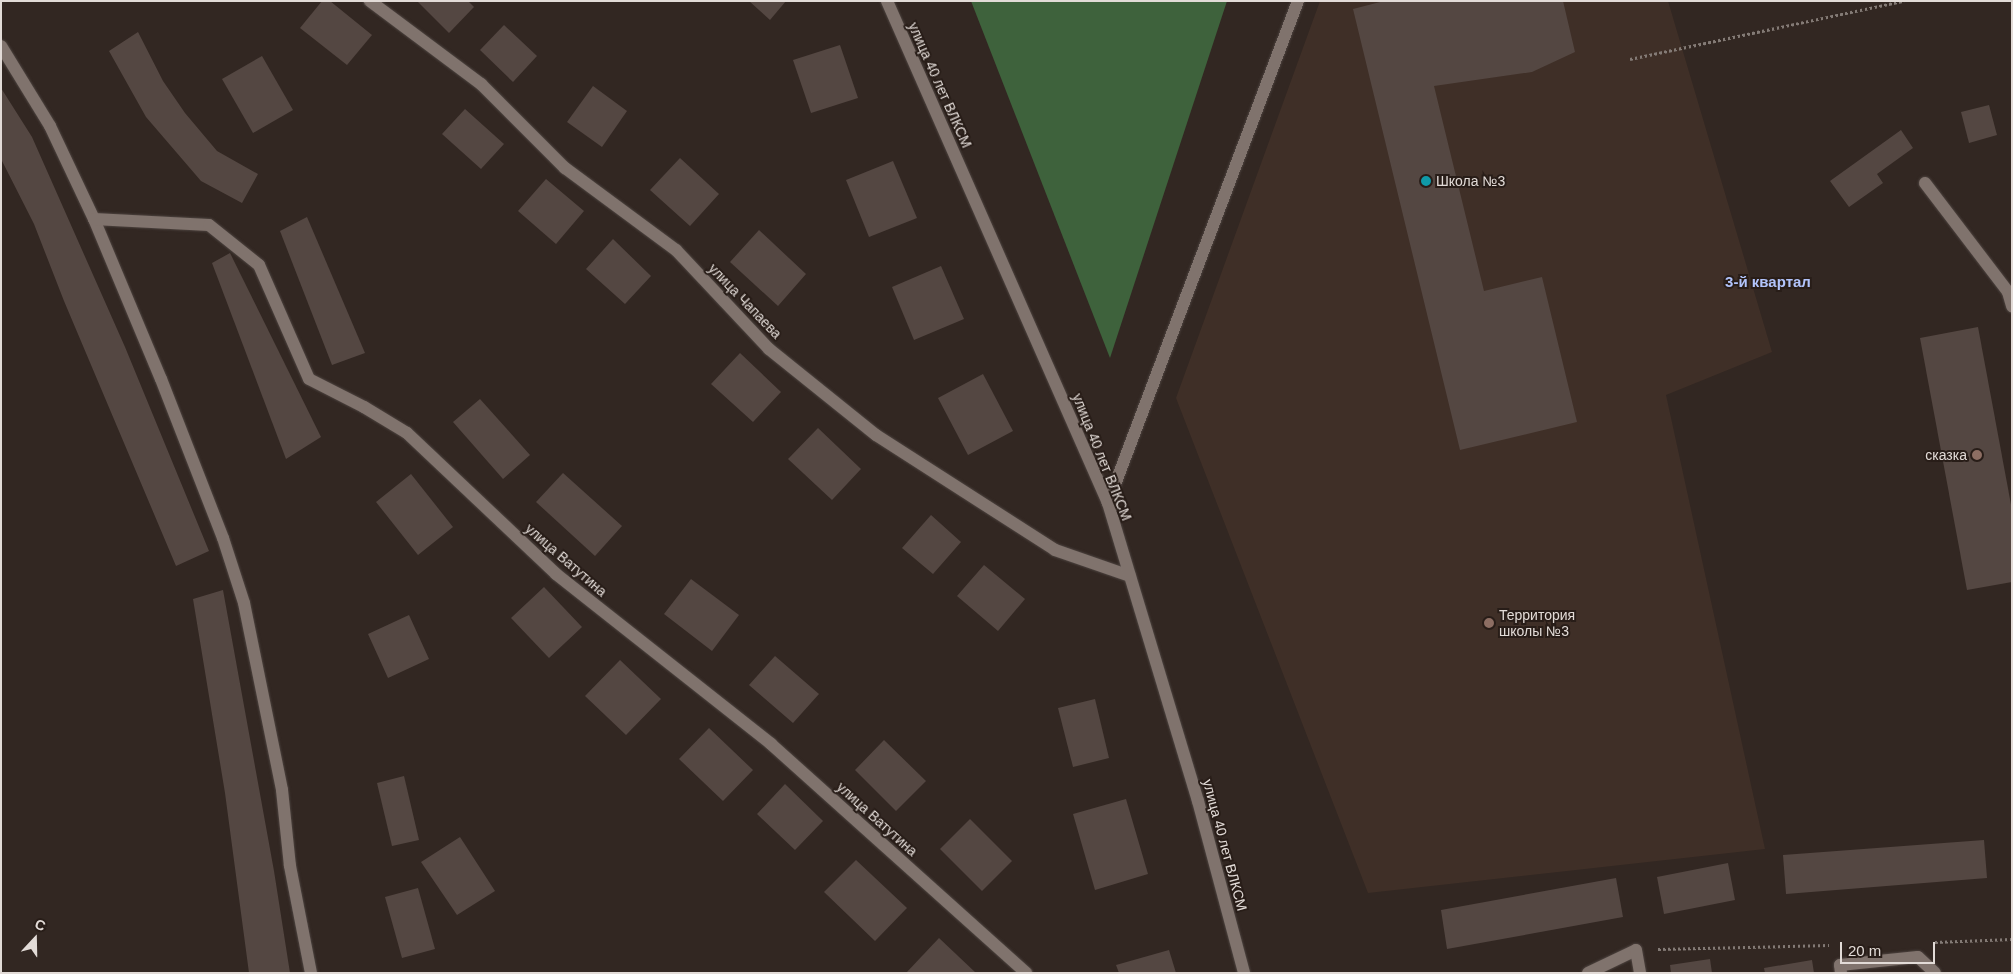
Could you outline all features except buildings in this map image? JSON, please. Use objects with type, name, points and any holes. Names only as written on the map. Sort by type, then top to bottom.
[{"type":"street","name":"улица Чапаева","points":[[370,1],[481,84],[565,168],[676,250],[770,349],[876,435],[1055,550],[1130,576]]},
{"type":"street","name":"улица 40 лет ВЛКСМ","points":[[887,1],[1108,503],[1198,801],[1244,973]]},
{"type":"street","points":[[1108,503],[1298,1]]},
{"type":"street","points":[[1,46],[50,126],[94,220],[161,380],[223,538],[244,603],[282,790],[290,866],[311,973]]},
{"type":"street","points":[[1925,183],[2008,292],[2012,306]]},
{"type":"street","name":"улица Ватутина","points":[[94,220],[209,225],[259,265],[309,379],[364,407],[408,433],[556,574],[771,744],[1026,973]]},
{"type":"street","points":[[1588,973],[1636,950],[1640,973]]},
{"type":"street","points":[[1841,973],[1840,965],[1918,957],[1935,973]]},
{"type":"path","points":[[1630,59],[1904,1]]},
{"type":"path","points":[[1929,942],[2012,939]]},
{"type":"path","points":[[1636,950],[1831,944]]},
{"type":"shaded area","name":"Территория школы №3","points":[[1320,1],[1668,1],[1772,352],[1666,395],[1765,849],[1368,893],[1176,398]]},
{"type":"green space","points":[[971,1],[1227,1],[1110,358]]},
{"type":"place","name":"Школа №3","points":[[1426,181]]},
{"type":"place","name":"сказка","points":[[1977,455]]},
{"type":"place","name":"Территория школы №3","points":[[1489,623]]},
{"type":"district","name":"3-й квартал","points":[[1768,282]]}]
